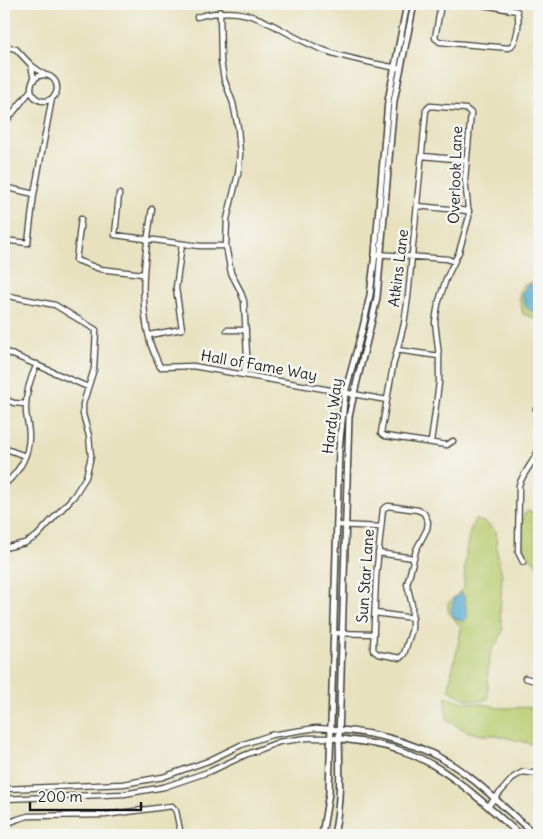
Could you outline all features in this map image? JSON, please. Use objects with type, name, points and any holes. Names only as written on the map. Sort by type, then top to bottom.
[{"type":"main road","name":"Hardy Way","points":[[322,835],[329,793],[339,449],[345,393],[370,296],[388,101],[406,4]]},
{"type":"main road","name":"Hardy Way","points":[[334,835],[340,797],[342,633],[349,416],[376,304],[382,254],[394,101],[414,4]]},
{"type":"main road","points":[[331,729],[371,734],[404,741],[442,759],[467,775],[536,835]]},
{"type":"main road","points":[[330,738],[362,741],[400,750],[435,767],[470,791],[520,835]]},
{"type":"street","points":[[441,4],[435,33],[435,38],[440,42],[509,48],[513,45],[516,41],[517,11],[478,4]]},
{"type":"street","points":[[220,11],[221,61],[224,79],[233,103],[238,128],[240,154],[238,174],[227,219],[226,246],[231,273],[244,301],[247,355],[244,374]]},
{"type":"street","points":[[197,17],[220,11],[251,12],[305,42],[326,51],[401,68]]},
{"type":"street","points":[[4,46],[16,49],[31,65],[45,75],[50,76],[56,83],[56,91],[49,110],[34,194],[28,243],[4,240]]},
{"type":"street","points":[[4,124],[31,90],[34,80],[31,65]]},
{"type":"street","points":[[34,80],[45,75]]},
{"type":"street","points":[[31,90],[37,99]]},
{"type":"street","points":[[24,100],[37,99],[43,101],[52,98]]},
{"type":"street","points":[[43,101],[49,110]]},
{"type":"street","name":"Atkins Lane","points":[[431,442],[385,436],[381,433],[405,315],[413,257],[426,110],[430,106],[466,109],[471,113]]},
{"type":"street","name":"Overlook Lane","points":[[431,442],[439,384],[439,356],[435,322],[438,304],[446,279],[466,232],[469,212],[465,179],[471,113]]},
{"type":"street","points":[[422,156],[466,160]]},
{"type":"street","points":[[4,187],[34,194]]},
{"type":"street","points":[[119,194],[115,236],[200,246],[226,246]]},
{"type":"street","points":[[417,206],[469,212]]},
{"type":"street","points":[[152,208],[142,294],[149,335],[182,329],[176,288],[182,244]]},
{"type":"street","points":[[81,219],[76,260],[100,269],[143,274]]},
{"type":"street","points":[[375,254],[454,262]]},
{"type":"street","points":[[4,295],[54,305],[96,330],[94,363],[83,404],[83,414],[90,446],[90,466],[86,477],[74,496],[37,536],[25,543],[4,548]]},
{"type":"street","points":[[228,330],[246,330]]},
{"type":"street","name":"Hall of Fame Way","points":[[149,335],[150,344],[160,367],[193,366],[387,400]]},
{"type":"street","points":[[397,350],[439,356]]},
{"type":"street","points":[[4,351],[88,387]]},
{"type":"street","points":[[4,485],[18,472],[28,448],[29,435],[26,404],[29,383],[37,364]]},
{"type":"street","points":[[4,399],[14,403],[26,404]]},
{"type":"street","points":[[431,442],[448,445],[453,441]]},
{"type":"street","points":[[4,448],[25,456]]},
{"type":"street","points":[[523,562],[518,552],[519,485],[522,476],[539,448]]},
{"type":"street","name":"Sun Star Lane","points":[[413,618],[412,630],[404,654],[400,658],[378,654],[373,650],[378,553],[383,509],[388,506],[418,510],[424,514],[428,522],[427,529],[414,558]]},
{"type":"street","points":[[338,525],[381,527]]},
{"type":"street","points":[[375,612],[413,618],[407,584],[414,558],[378,553]]},
{"type":"street","points":[[334,633],[374,634]]},
{"type":"street","points":[[525,678],[539,682]]},
{"type":"street","points":[[4,789],[123,784],[155,778],[208,761],[241,745],[271,735],[316,728],[331,729]]},
{"type":"street","points":[[4,799],[124,794],[156,788],[211,771],[279,742],[307,738],[330,738]]},
{"type":"street","points":[[488,806],[514,777],[522,772],[539,774]]},
{"type":"street","points":[[4,825],[28,816],[105,815],[172,806],[176,811],[181,835]]},
{"type":"green space","points":[[539,279],[539,320],[523,314],[519,296],[522,286]]},
{"type":"green space","points":[[528,511],[539,513],[539,568],[522,548],[522,522],[524,514]]},
{"type":"green space","points":[[475,519],[486,523],[496,531],[497,552],[502,575],[500,614],[503,629],[499,640],[491,651],[488,669],[488,699],[477,701],[463,698],[449,690],[461,627],[448,612],[448,603],[464,587],[467,544]]},
{"type":"green space","points":[[446,696],[464,702],[490,705],[498,708],[539,707],[539,746],[496,735],[480,735],[467,731],[448,721],[445,709]]},
{"type":"water","points":[[539,283],[539,315],[527,307],[522,293],[528,285]]},
{"type":"water","points":[[461,592],[465,598],[467,613],[467,618],[463,622],[455,618],[451,612],[454,598]]}]
